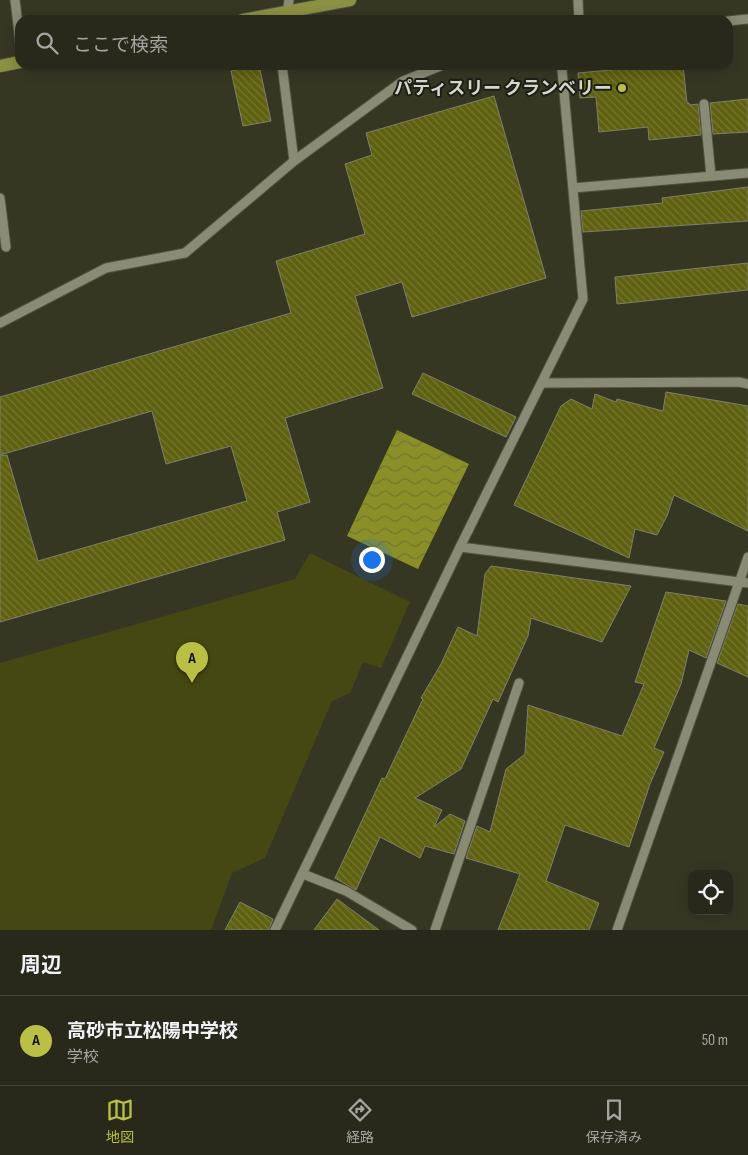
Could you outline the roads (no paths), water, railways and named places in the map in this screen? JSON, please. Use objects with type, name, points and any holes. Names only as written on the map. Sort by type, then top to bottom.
[{"type":"main road","points":[[266,15],[350,0]]},
{"type":"main road","points":[[0,66],[15,63]]},
{"type":"street","points":[[15,0],[17,15]]},
{"type":"street","points":[[578,0],[579,15]]},
{"type":"street","points":[[733,20],[748,19]]},
{"type":"street","points":[[283,70],[294,161]]},
{"type":"street","points":[[0,323],[106,268],[184,253],[294,161],[403,81],[430,70]]},
{"type":"street","points":[[275,930],[460,547],[583,299],[562,70]]},
{"type":"street","points":[[704,104],[711,176]]},
{"type":"street","points":[[573,188],[748,173]]},
{"type":"street","points":[[0,198],[6,247]]},
{"type":"street","points":[[543,382],[739,382],[748,384]]},
{"type":"street","points":[[460,547],[744,582]]},
{"type":"street","points":[[617,930],[744,582],[748,558]]},
{"type":"street","points":[[435,930],[519,683]]},
{"type":"street","points":[[303,874],[346,891],[412,930]]},
{"type":"water","points":[[397,430],[469,464],[418,569],[347,536]]},
{"type":"place","name":"パティスリー クランベリー","points":[[622,88]]},
{"type":"place","name":"高砂市立松陽中学校","points":[[192,683]]}]
